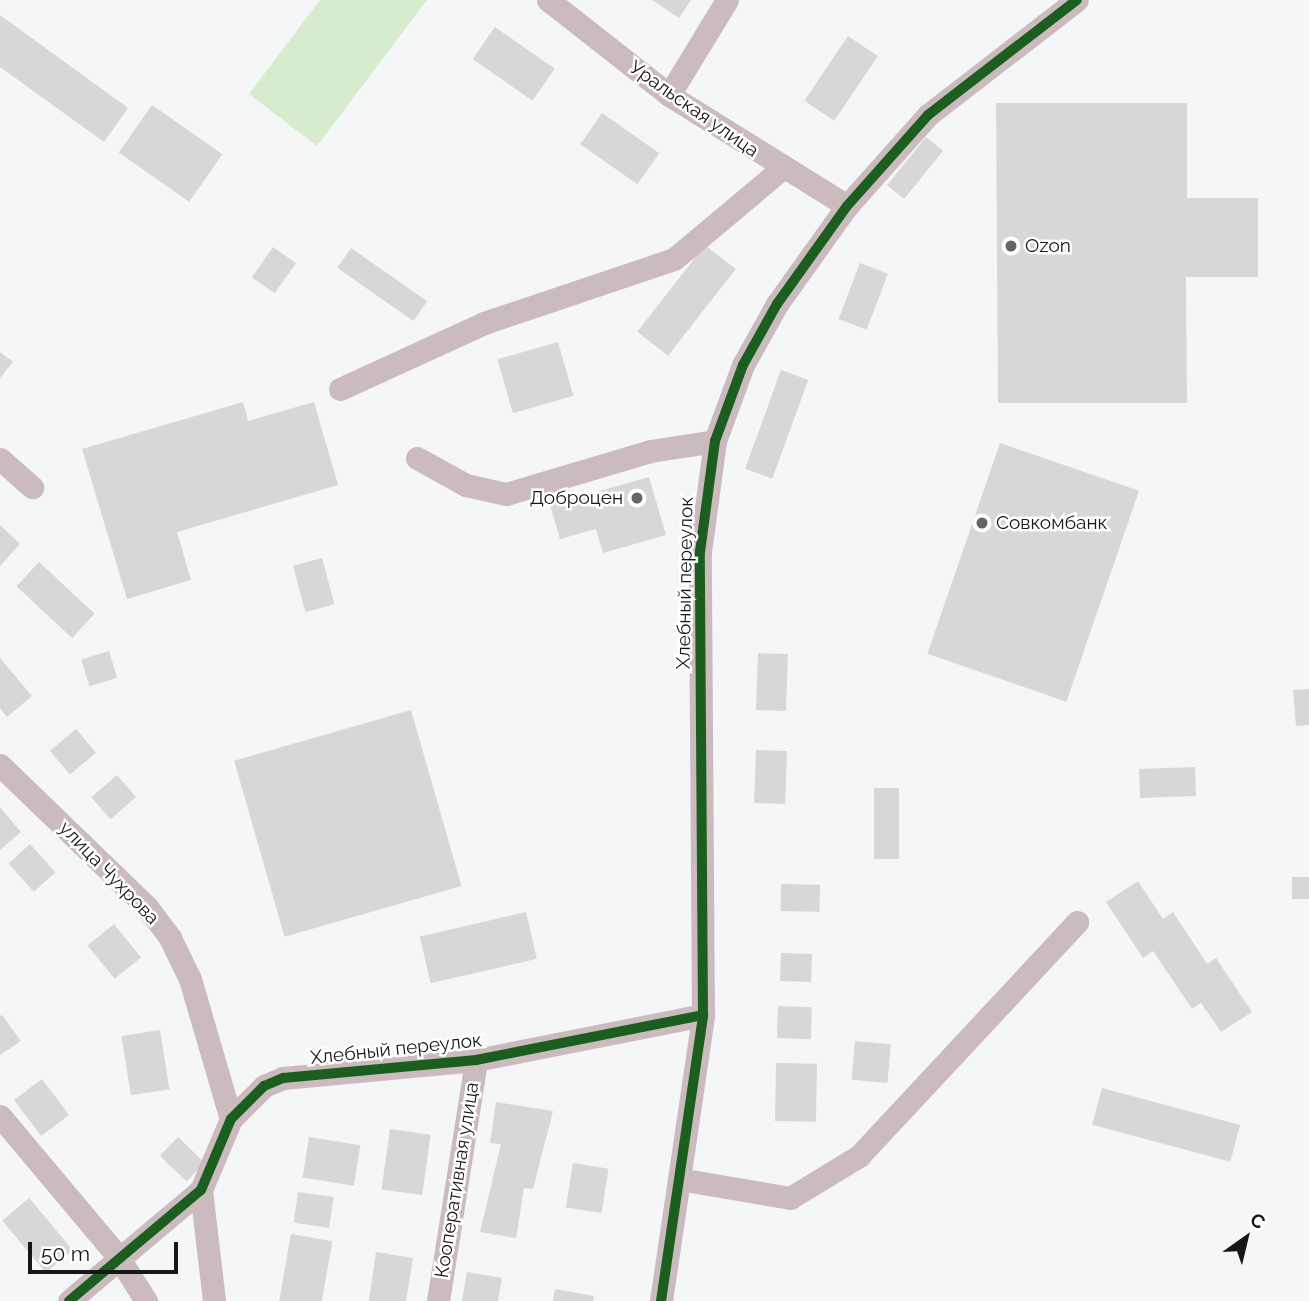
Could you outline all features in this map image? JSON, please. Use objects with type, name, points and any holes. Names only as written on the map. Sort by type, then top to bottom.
[{"type":"street","name":"Уральская улица","points":[[548,0],[669,95],[780,170],[847,206]]},
{"type":"street","points":[[669,95],[727,0]]},
{"type":"street","name":"Хлебный переулок","points":[[661,1301],[703,1015],[700,552],[715,441],[743,365],[776,304],[847,206],[928,115],[1077,0]]},
{"type":"street","points":[[340,389],[484,323],[674,259],[780,170]]},
{"type":"street","points":[[417,458],[466,485],[506,494],[650,451],[715,441]]},
{"type":"street","points":[[0,459],[32,487]]},
{"type":"street","name":"улица Чухрова","points":[[0,765],[147,907],[170,938],[190,979],[231,1119]]},
{"type":"street","points":[[679,1179],[790,1198],[859,1156],[1077,922]]},
{"type":"street","name":"Хлебный переулок","points":[[231,1119],[248,1098],[283,1078],[476,1060],[703,1015]]},
{"type":"street","name":"Кооперативная улица","points":[[438,1301],[476,1060]]},
{"type":"street","points":[[0,1116],[119,1258],[146,1301]]},
{"type":"street","points":[[69,1301],[201,1190],[231,1119]]},
{"type":"street","points":[[201,1190],[214,1301]]},
{"type":"green space","points":[[320,0],[427,0],[317,146],[249,94]]},
{"type":"building","points":[[652,0],[691,0],[679,18]]},
{"type":"building","points":[[0,15],[128,108],[104,142],[0,67]]},
{"type":"building","points":[[495,27],[555,69],[532,101],[473,59]]},
{"type":"building","points":[[848,36],[878,56],[834,121],[804,101]]},
{"type":"building","points":[[996,103],[1187,103],[1187,198],[1258,198],[1258,277],[1186,277],[1187,403],[998,403]]},
{"type":"building","points":[[152,105],[222,154],[189,202],[119,153]]},
{"type":"building","points":[[602,113],[659,153],[638,184],[580,144]]},
{"type":"building","points":[[926,137],[943,151],[904,199],[887,185]]},
{"type":"building","points":[[705,245],[736,269],[668,356],[637,332]]},
{"type":"building","points":[[273,247],[296,263],[275,293],[252,277]]},
{"type":"building","points":[[351,248],[427,301],[413,321],[337,268]]},
{"type":"building","points":[[860,263],[888,274],[867,330],[838,319]]},
{"type":"building","points":[[558,342],[573,396],[513,413],[497,359]]},
{"type":"building","points":[[0,352],[13,362],[0,378]]},
{"type":"building","points":[[781,370],[808,380],[772,479],[745,469]]},
{"type":"building","points":[[243,402],[248,421],[314,402],[338,485],[177,532],[191,580],[127,599],[82,449]]},
{"type":"building","points":[[1000,443],[1139,491],[1066,702],[927,654]]},
{"type":"building","points":[[649,477],[666,535],[603,553],[596,529],[560,539],[550,505]]},
{"type":"building","points":[[0,525],[20,544],[0,566]]},
{"type":"building","points":[[322,558],[334,604],[305,612],[293,566]]},
{"type":"building","points":[[39,562],[95,614],[72,638],[16,586]]},
{"type":"building","points":[[109,651],[117,678],[89,686],[81,659]]},
{"type":"building","points":[[758,653],[788,654],[786,711],[756,710]]},
{"type":"building","points":[[0,658],[32,696],[7,717],[0,708]]},
{"type":"building","points":[[1309,689],[1309,725],[1296,726],[1293,690]]},
{"type":"building","points":[[411,710],[461,886],[285,937],[234,761]]},
{"type":"building","points":[[76,729],[96,753],[70,775],[50,751]]},
{"type":"building","points":[[756,750],[787,751],[785,804],[754,803]]},
{"type":"building","points":[[1195,767],[1196,796],[1140,798],[1139,769]]},
{"type":"building","points":[[117,775],[136,797],[110,819],[91,797]]},
{"type":"building","points":[[874,788],[899,788],[899,859],[874,859]]},
{"type":"building","points":[[0,807],[21,832],[0,850]]},
{"type":"building","points":[[30,844],[55,872],[34,892],[8,863]]},
{"type":"building","points":[[1292,877],[1309,877],[1309,899],[1292,899]]},
{"type":"building","points":[[1138,881],[1163,919],[1173,912],[1207,964],[1216,958],[1252,1012],[1221,1032],[1201,1003],[1192,1009],[1153,951],[1143,958],[1106,902]]},
{"type":"building","points":[[781,884],[820,885],[820,912],[781,911]]},
{"type":"building","points":[[526,912],[537,959],[431,983],[420,937]]},
{"type":"building","points":[[114,924],[141,957],[115,979],[88,945]]},
{"type":"building","points":[[781,953],[812,954],[811,982],[780,981]]},
{"type":"building","points":[[778,1006],[812,1007],[811,1039],[777,1038]]},
{"type":"building","points":[[2,1015],[21,1041],[0,1055],[0,1016]]},
{"type":"building","points":[[160,1030],[169,1089],[131,1095],[121,1036]]},
{"type":"building","points":[[855,1041],[891,1044],[887,1083],[852,1080]]},
{"type":"building","points":[[776,1063],[817,1064],[816,1122],[775,1121]]},
{"type":"building","points":[[42,1079],[69,1115],[41,1136],[14,1100]]},
{"type":"building","points":[[1102,1088],[1240,1125],[1230,1162],[1092,1125]]},
{"type":"building","points":[[496,1102],[553,1111],[533,1189],[524,1188],[516,1238],[480,1232],[501,1144],[490,1143]]},
{"type":"building","points":[[390,1129],[431,1135],[422,1195],[382,1189]]},
{"type":"building","points":[[178,1137],[205,1163],[187,1181],[160,1156]]},
{"type":"building","points":[[309,1137],[360,1145],[354,1186],[303,1177]]},
{"type":"building","points":[[573,1163],[609,1169],[602,1213],[566,1207]]},
{"type":"building","points":[[298,1192],[334,1197],[329,1228],[294,1223]]},
{"type":"building","points":[[29,1198],[73,1250],[46,1273],[2,1220]]},
{"type":"building","points":[[291,1234],[332,1241],[322,1301],[279,1301]]},
{"type":"building","points":[[376,1252],[413,1258],[406,1301],[369,1301]]},
{"type":"building","points":[[467,1272],[502,1278],[498,1301],[462,1301]]},
{"type":"building","points":[[555,1289],[594,1296],[593,1301],[553,1301]]},
{"type":"cycle path","points":[[661,1301],[703,1015],[700,552],[715,441],[743,365],[777,304],[847,206],[928,115],[1077,0]]},
{"type":"cycle path","points":[[69,1301],[201,1190],[231,1119],[264,1086],[283,1078],[476,1060],[703,1015]]},
{"type":"place","name":"Ozon","points":[[1011,246]]},
{"type":"place","name":"Доброцен","points":[[637,498]]},
{"type":"place","name":"Совкомбанк","points":[[982,523]]}]
